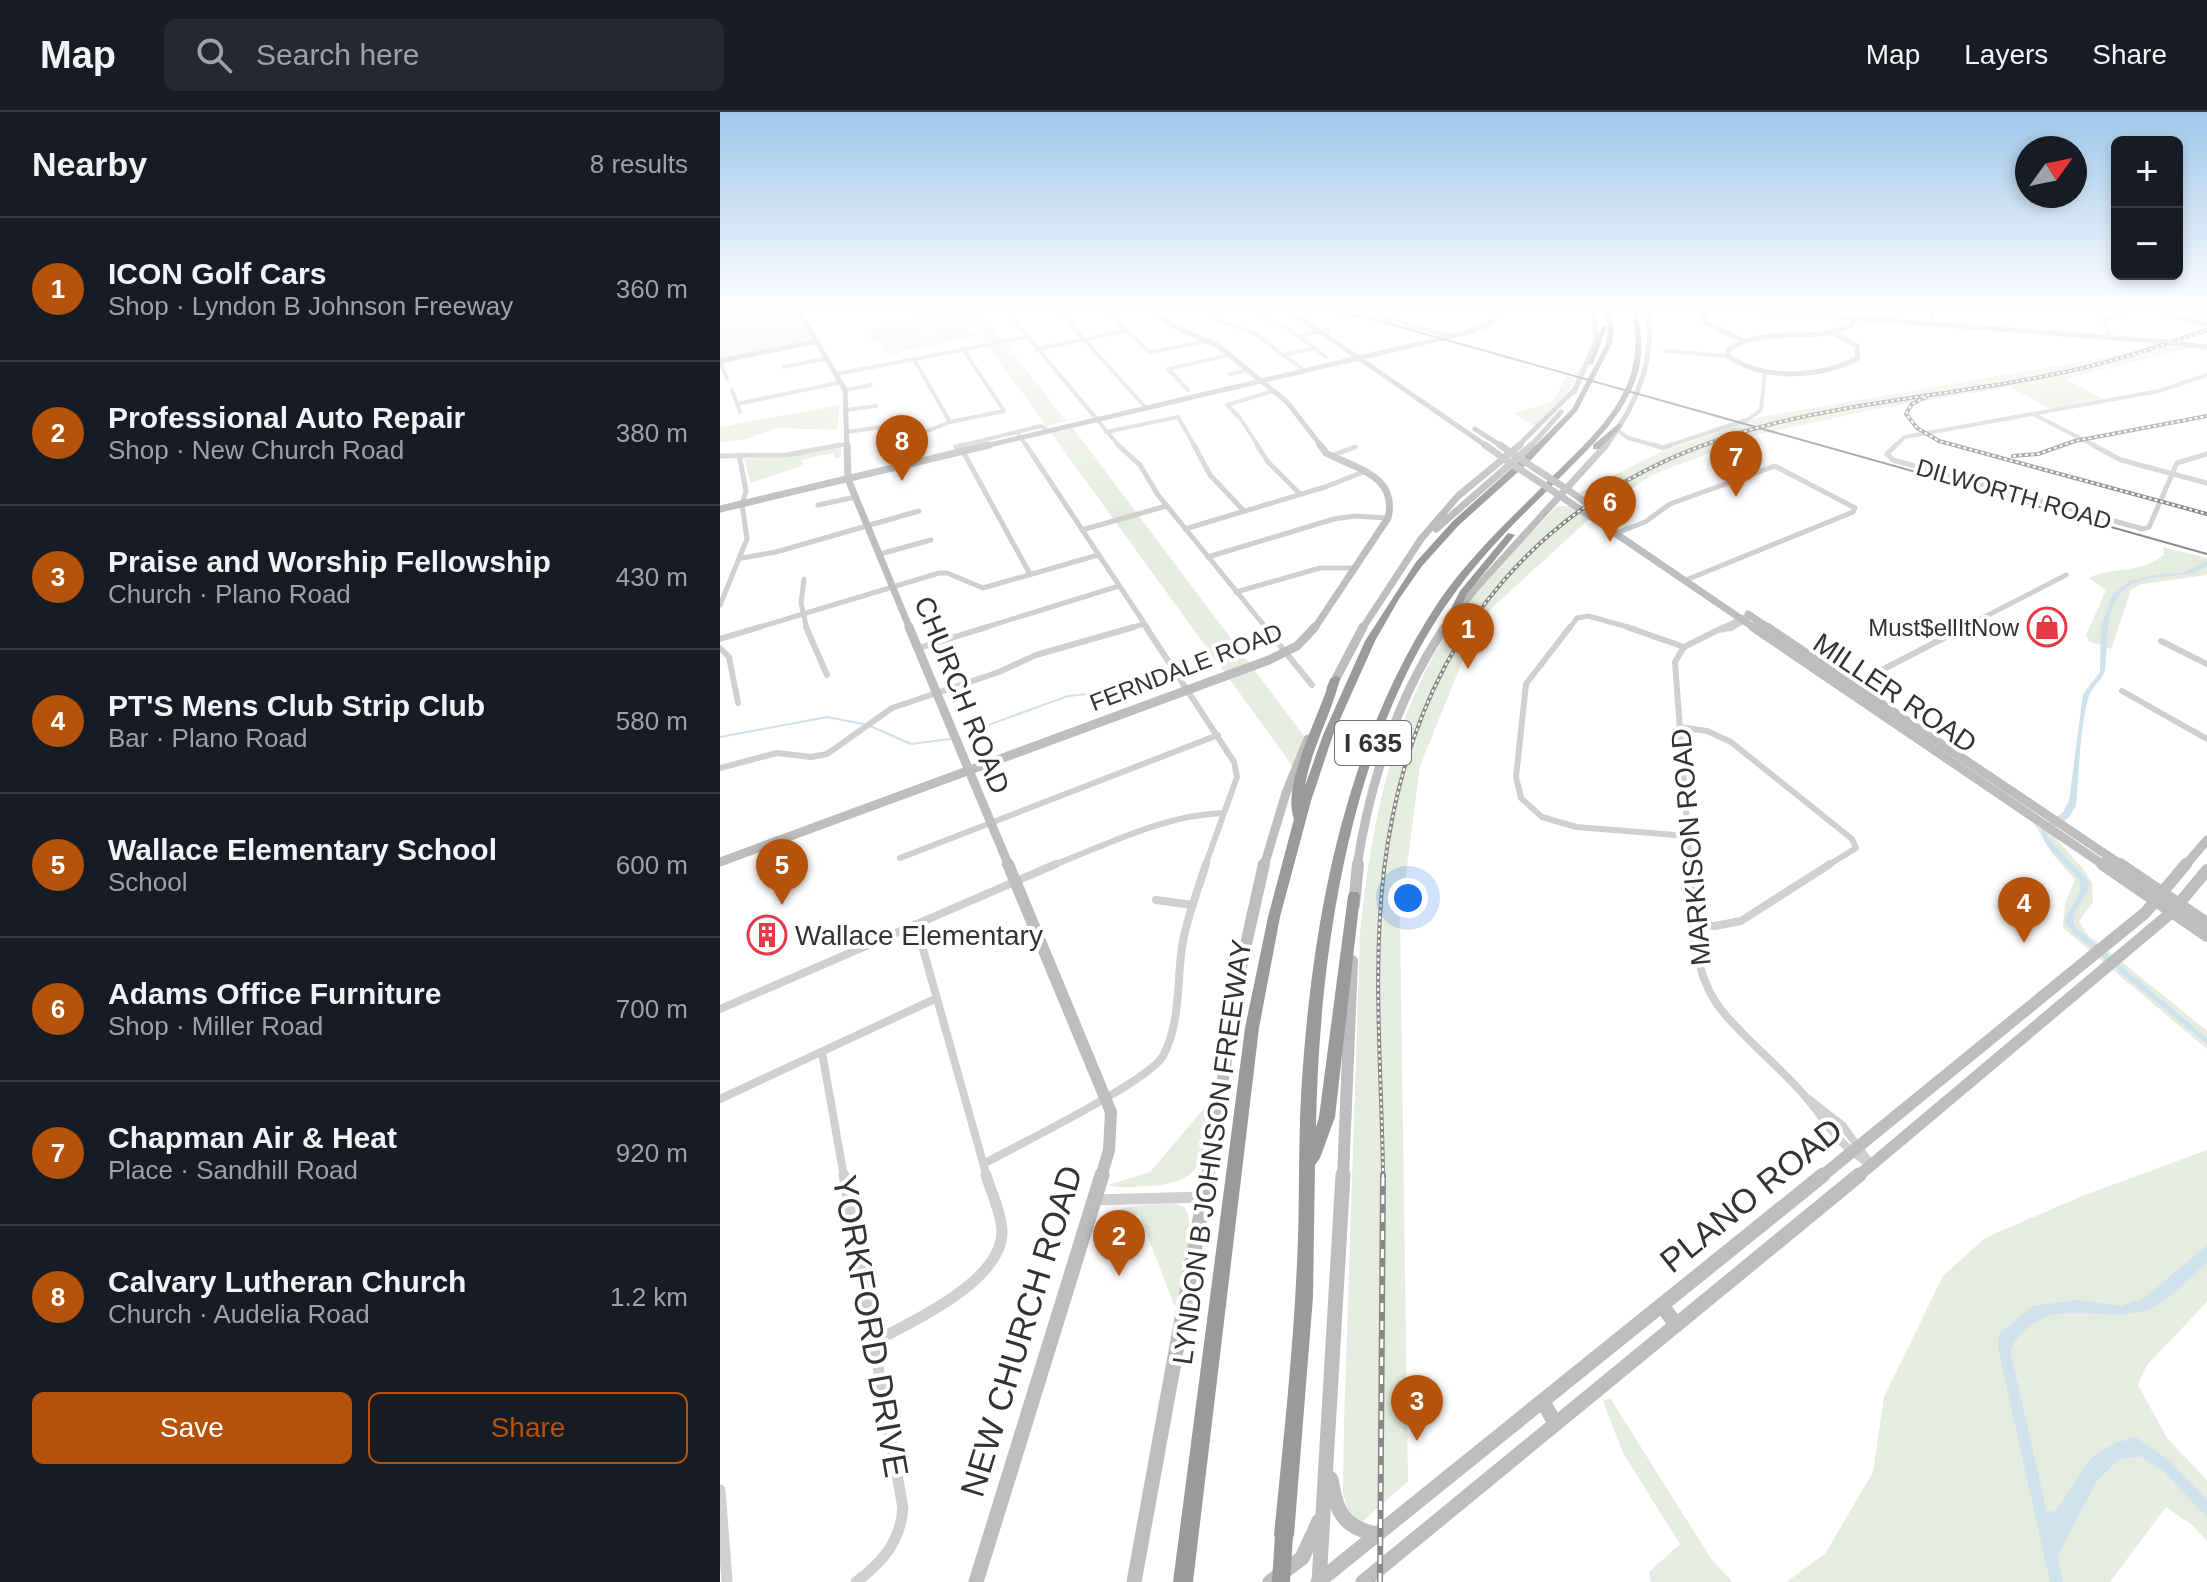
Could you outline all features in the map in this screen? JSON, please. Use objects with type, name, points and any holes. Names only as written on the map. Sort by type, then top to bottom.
[{"type":"highway","name":"LYNDON B JOHNSON FREEWAY","points":[[1183,1582],[1252,1028],[1274,917],[1298,820],[1328,735],[1370,641],[1395,599],[1440,539],[1575,410],[1592,377]]},
{"type":"highway","name":"I 635","points":[[1281,1582],[1306,1263],[1310,1076],[1324,945],[1365,765],[1418,642],[1444,600],[1489,545],[1593,440],[1624,398],[1633,377]]},
{"type":"highway","points":[[1449,622],[1463,593],[1496,551],[1618,428]]},
{"type":"highway","points":[[1298,820],[1295,796],[1331,701],[1335,679]]},
{"type":"highway","points":[[1308,1168],[1327,1117],[1354,896]]},
{"type":"main road","name":"CHURCH ROAD","points":[[838,377],[847,410],[848,477],[1078,1037],[1107,1097]]},
{"type":"main road","points":[[1255,377],[1290,405],[1320,447],[1331,456],[1366,471],[1388,490],[1392,506],[1388,518]]},
{"type":"main road","points":[[720,507],[1272,377]]},
{"type":"main road","points":[[1393,377],[1509,456],[1565,485],[1575,500]]},
{"type":"main road","points":[[1421,539],[1534,444],[1563,410],[1582,377]]},
{"type":"main road","points":[[1318,1582],[1338,1303],[1354,896],[1366,823],[1386,750],[1414,682],[1449,622],[1482,579],[1565,485],[1576,481],[1606,446],[1643,377]]},
{"type":"main road","points":[[1145,407],[1190,392],[1259,380]]},
{"type":"main road","points":[[1134,1582],[1204,1197],[1246,938],[1262,869],[1292,775],[1335,679],[1368,618],[1421,539],[1458,496],[1509,456],[1575,389]]},
{"type":"main road","points":[[1020,436],[1095,418]]},
{"type":"main road","points":[[1469,429],[1499,444],[1509,456]]},
{"type":"main road","points":[[1499,444],[1509,456]]},
{"type":"main road","name":"MILLER ROAD","points":[[1509,456],[1553,499],[1575,500],[2176,908],[2207,936]]},
{"type":"main road","points":[[1553,499],[1575,500]]},
{"type":"main road","name":"FERNDALE ROAD","points":[[720,862],[1285,652],[1311,633],[1388,518]]},
{"type":"main road","name":"PLANO ROAD","points":[[1318,1582],[2066,980],[2160,897],[2207,840]]},
{"type":"main road","name":"PLANO ROAD","points":[[1363,1582],[2122,955],[2176,908],[2207,870]]},
{"type":"main road","name":"MILLER ROAD","points":[[2176,908],[2207,923]]},
{"type":"main road","points":[[2066,980],[2075,994]]},
{"type":"main road","points":[[1981,1047],[1996,1061]]},
{"type":"main road","name":"NEW CHURCH ROAD","points":[[976,1582],[1111,1138],[1111,1112],[1107,1097]]},
{"type":"main road","points":[[1662,1305],[1676,1325]]},
{"type":"main road","points":[[1543,1402],[1555,1423]]},
{"type":"main road","points":[[1328,1451],[1333,1495],[1341,1518],[1358,1531],[1377,1534]]},
{"type":"main road","points":[[1270,1582],[1304,1558],[1312,1545],[1325,1499]]},
{"type":"street","points":[[737,404],[858,377]]},
{"type":"street","points":[[924,377],[950,422]]},
{"type":"street","points":[[847,432],[888,426],[894,443],[891,447],[895,448],[950,422],[1004,411],[981,377]]},
{"type":"street","points":[[1060,377],[1121,450],[1140,465],[1166,506],[1312,685]]},
{"type":"street","points":[[1117,377],[1145,407]]},
{"type":"street","points":[[1175,377],[1190,392]]},
{"type":"street","points":[[1618,428],[1628,438],[1663,448],[1749,419],[1761,410],[1765,377]]},
{"type":"street","points":[[2033,414],[2159,391],[2202,377]]},
{"type":"street","points":[[841,382],[871,385]]},
{"type":"street","points":[[732,390],[740,412]]},
{"type":"street","points":[[802,390],[808,400]]},
{"type":"street","points":[[1273,391],[1227,405],[1240,418],[1268,462],[1300,494]]},
{"type":"street","points":[[847,410],[876,406]]},
{"type":"street","points":[[2033,414],[2121,460],[2207,483]]},
{"type":"street","name":"DILWORTH ROAD","points":[[2033,414],[1905,437],[1887,454],[1893,460],[2143,529],[2149,527],[2172,474]]},
{"type":"street","points":[[1106,432],[1178,417],[1210,475],[1244,511]]},
{"type":"street","points":[[1030,574],[958,445],[1041,426],[1045,428]]},
{"type":"street","points":[[985,1163],[1140,1078],[1162,1058],[1172,1031],[1179,994],[1181,950],[1193,905],[1237,777],[1237,769],[1218,735],[1020,436]]},
{"type":"street","points":[[1606,446],[1628,438]]},
{"type":"street","points":[[720,456],[787,455],[847,444]]},
{"type":"street","points":[[1331,456],[1355,447]]},
{"type":"street","points":[[2172,474],[2180,460],[2207,454]]},
{"type":"street","points":[[720,605],[742,558],[747,539],[742,502],[746,491],[739,455]]},
{"type":"street","points":[[1620,531],[1645,522],[1670,504],[1775,466],[1855,508],[1853,512],[1690,578]]},
{"type":"street","points":[[1185,529],[1366,471]]},
{"type":"street","points":[[818,505],[856,497]]},
{"type":"street","points":[[1082,530],[1166,506]]},
{"type":"street","points":[[742,558],[776,552],[919,511]]},
{"type":"street","points":[[1208,557],[1334,519],[1354,516],[1388,518]]},
{"type":"street","points":[[880,554],[931,540]]},
{"type":"street","points":[[720,639],[943,572],[983,588],[1098,555]]},
{"type":"street","points":[[1236,592],[1320,568],[1355,568]]},
{"type":"street","points":[[1849,686],[2066,575]]},
{"type":"street","points":[[804,579],[798,596],[801,613],[827,675]]},
{"type":"street","points":[[919,648],[1119,586]]},
{"type":"street","points":[[1688,836],[1576,827],[1551,821],[1521,798],[1516,777],[1526,684],[1577,618],[1588,616],[1660,636],[1684,647],[1746,618]]},
{"type":"street","points":[[720,768],[763,755],[817,757],[827,754],[882,714],[1036,655],[1144,624]]},
{"type":"street","points":[[2161,641],[2207,664]]},
{"type":"street","name":"MARKISON ROAD","points":[[1684,647],[1675,662],[1694,925],[1702,975],[1713,999],[1806,1097],[1819,1118],[1856,1148],[1871,1165]]},
{"type":"street","points":[[720,648],[729,657],[738,703]]},
{"type":"street","points":[[2122,691],[2207,739]]},
{"type":"street","points":[[1679,727],[1707,731],[1731,742],[1852,839],[1856,848],[1741,921],[1715,926],[1694,925]]},
{"type":"street","points":[[900,858],[1218,735]]},
{"type":"street","points":[[720,1009],[1014,881],[1175,818],[1223,813]]},
{"type":"street","points":[[1156,900],[1193,905]]},
{"type":"street","points":[[874,1342],[959,1292],[981,1275],[996,1255],[1002,1231],[916,924]]},
{"type":"street","points":[[720,1099],[937,998]]},
{"type":"street","name":"YORKFORD DRIVE","points":[[822,1052],[903,1508],[903,1527],[885,1560],[856,1582]]},
{"type":"street","points":[[1094,1200],[1204,1197]]},
{"type":"street","points":[[720,1490],[727,1582]]},
{"type":"shaded area","points":[[1010,377],[1031,377],[1066,421],[1046,426]]},
{"type":"shaded area","points":[[1567,377],[1578,377],[1572,387],[1535,426],[1514,413],[1552,402]]},
{"type":"shaded area","points":[[1995,377],[2075,377],[2065,379],[2104,399],[2050,409],[2010,387],[1876,409],[1756,435],[1652,475],[1601,510],[1576,494],[1661,452],[1760,417]]},
{"type":"shaded area","points":[[840,405],[837,430],[777,428],[746,439],[720,442],[720,427]]},
{"type":"shaded area","points":[[1073,428],[1304,736],[1294,768],[1051,433]]},
{"type":"shaded area","points":[[841,448],[841,457],[835,458],[833,453],[802,460],[803,464],[798,467],[751,483],[744,459],[783,457]]},
{"type":"shaded area","points":[[1557,506],[1572,506],[1590,518],[1479,620],[1420,766],[1400,920],[1408,1481],[1362,1522],[1351,1518],[1343,1494],[1344,1423],[1360,934],[1372,841],[1394,750],[1429,664],[1481,586]]},
{"type":"shaded area","points":[[2163,547],[2207,558],[2207,575],[2142,584],[2131,590],[2111,649],[2089,641],[2086,635],[2106,590],[2089,578],[2144,566],[2164,555]]},
{"type":"shaded area","points":[[2033,822],[2054,836],[2092,883],[2093,902],[2079,921],[2086,933],[2207,1031],[2207,1049],[2063,928],[2065,903],[2075,880],[2051,852]]},
{"type":"shaded area","points":[[1213,1098],[1206,1146],[1195,1169],[1171,1183],[1130,1187],[1108,1185],[1150,1172]]},
{"type":"shaded area","points":[[2207,1150],[2207,1302],[2147,1365],[2138,1385],[2167,1438],[2207,1480],[2207,1541],[2192,1525],[2166,1507],[2110,1582],[1786,1582],[1825,1554],[1873,1472],[1884,1397],[1943,1276],[1985,1238],[2082,1196]]},
{"type":"shaded area","points":[[1176,1204],[1186,1210],[1189,1230],[1175,1307],[1139,1214],[1097,1239],[1096,1232],[1117,1211],[1137,1206]]},
{"type":"shaded area","points":[[1610,1398],[1712,1560],[1733,1582],[1651,1582],[1649,1572],[1680,1544],[1623,1453],[1603,1401]]},
{"type":"water","points":[[2207,561],[2207,566],[2188,574],[2149,578],[2130,585],[2115,602],[2108,624],[2105,670],[2090,692],[2086,707],[2076,806],[2069,817],[2048,834],[2048,838],[2089,882],[2074,916],[2075,927],[2207,1038],[2207,1044],[2071,931],[2065,921],[2079,892],[2080,881],[2051,850],[2041,829],[2063,812],[2069,801],[2083,694],[2100,672],[2101,626],[2113,594],[2129,581],[2161,574],[2183,573]]},
{"type":"water","points":[[2207,1245],[2207,1263],[2157,1305],[2132,1313],[2066,1313],[2050,1316],[2035,1322],[2013,1344],[2011,1355],[2047,1512],[2055,1511],[2095,1456],[2118,1442],[2136,1437],[2170,1461],[2207,1500],[2207,1517],[2163,1471],[2140,1456],[2119,1460],[2098,1479],[2057,1556],[2063,1582],[2050,1582],[1998,1348],[1999,1334],[2033,1306],[2078,1300],[2120,1306],[2144,1298]]},
{"type":"waterway","points":[[969,732],[1068,696],[1134,689]]},
{"type":"waterway","points":[[720,737],[827,717],[863,724]]},
{"type":"waterway","points":[[870,726],[911,744],[950,739]]},
{"type":"tram line","points":[[1577,377],[2207,554]]},
{"type":"railway","points":[[1383,1177],[1380,908],[1399,787],[1424,711],[1459,642],[1503,582],[1556,529],[1619,485],[1691,450],[1811,415],[2045,377]]},
{"type":"railway","points":[[1926,397],[1912,404],[1906,414],[1917,428],[1939,441],[2207,514]]},
{"type":"railway","points":[[2013,456],[2038,454],[2075,441],[2207,416]]},
{"type":"railway","points":[[1380,1582],[1383,1177]]},
{"type":"place","name":"Calvary Lutheran Church","points":[[902,481]]},
{"type":"place","name":"Chapman Air & Heat","points":[[1736,497]]},
{"type":"place","name":"Adams Office Furniture","points":[[1610,542]]},
{"type":"place","name":"Must$ellItNow","points":[[2047,627]]},
{"type":"place","name":"ICON Golf Cars","points":[[1468,669]]},
{"type":"place","name":"Wallace Elementary School","points":[[782,905]]},
{"type":"place","name":"Wallace Elementary","points":[[767,935]]},
{"type":"place","name":"PT'S Mens Club Strip Club","points":[[2024,943]]},
{"type":"place","name":"Professional Auto Repair","points":[[1119,1276]]},
{"type":"place","name":"Praise and Worship Fellowship","points":[[1417,1441]]}]
